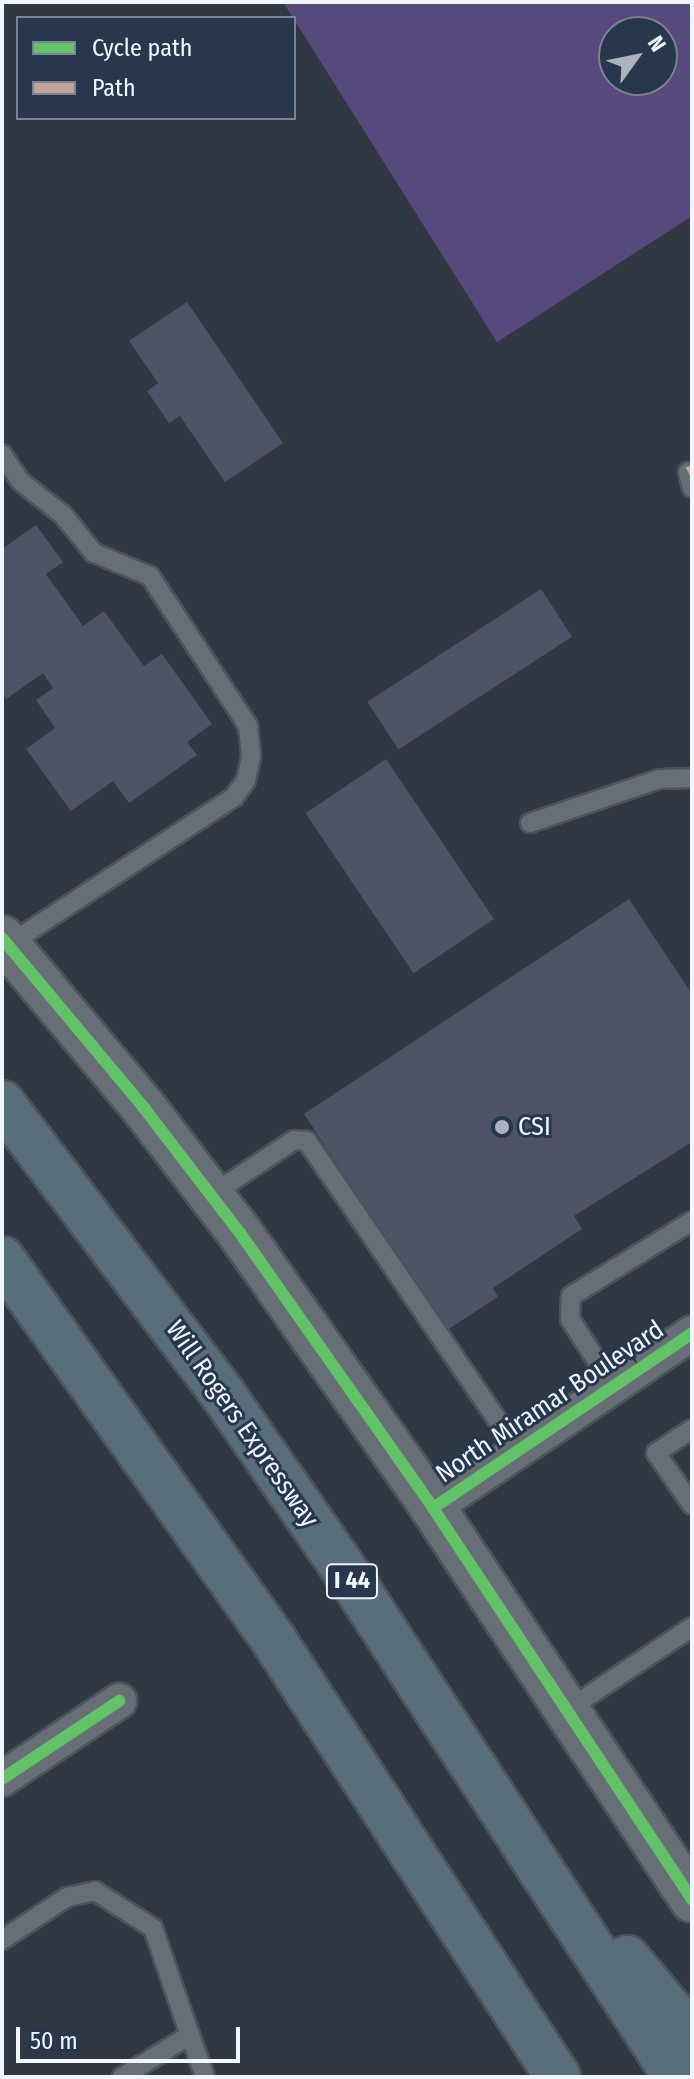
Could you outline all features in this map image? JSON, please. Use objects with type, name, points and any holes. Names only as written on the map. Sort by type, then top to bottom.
[{"type":"highway","name":"Will Rogers Expressway","points":[[2,1103],[222,1393],[494,1797],[676,2077]]},
{"type":"highway","points":[[2,1259],[94,1381],[275,1642],[558,2077]]},
{"type":"highway","points":[[494,1797],[692,2036]]},
{"type":"street","points":[[5,942],[211,1195],[433,1508],[692,1900]]},
{"type":"street","name":"North Miramar Boulevard","points":[[433,1508],[692,1333]]},
{"type":"street","points":[[2,1779],[119,1701]]},
{"type":"lane","points":[[2,454],[20,481],[63,515],[94,553],[150,576],[248,726],[251,757],[246,780],[234,797],[5,942]]},
{"type":"lane","points":[[530,823],[660,779],[692,778]]},
{"type":"lane","points":[[211,1195],[294,1140],[307,1141],[518,1450]]},
{"type":"lane","points":[[613,1386],[570,1319],[571,1296],[692,1221]]},
{"type":"lane","points":[[692,1429],[656,1453],[692,1505]]},
{"type":"lane","points":[[565,1712],[692,1627]]},
{"type":"lane","points":[[2,1940],[67,1897],[95,1891],[153,1928],[205,2077]]},
{"type":"lane","points":[[122,2077],[190,2035]]},
{"type":"shaded area","points":[[283,2],[692,2],[692,216],[497,342],[296,23],[296,16],[292,16]]},
{"type":"building","points":[[187,302],[283,443],[225,482],[180,416],[169,423],[147,391],[158,383],[129,341]]},
{"type":"building","points":[[36,525],[63,562],[46,574],[83,626],[104,611],[144,666],[162,654],[212,724],[187,742],[197,755],[129,803],[113,781],[71,811],[26,749],[55,728],[36,700],[53,688],[43,673],[6,699],[2,693],[2,549]]},
{"type":"building","points":[[541,589],[572,637],[398,750],[367,702]]},
{"type":"building","points":[[386,759],[494,919],[414,973],[306,813]]},
{"type":"building","name":"CSI","points":[[629,899],[692,994],[692,1142],[574,1216],[582,1229],[493,1288],[498,1297],[447,1330],[304,1114]]},
{"type":"marked path","points":[[688,472],[692,470]]},
{"type":"cycle path","points":[[2,938],[144,1108],[240,1233],[433,1508],[692,1900]]},
{"type":"cycle path","points":[[433,1508],[692,1333]]},
{"type":"cycle path","points":[[2,1779],[119,1701]]},
{"type":"place","name":"CSI","points":[[502,1127]]}]
